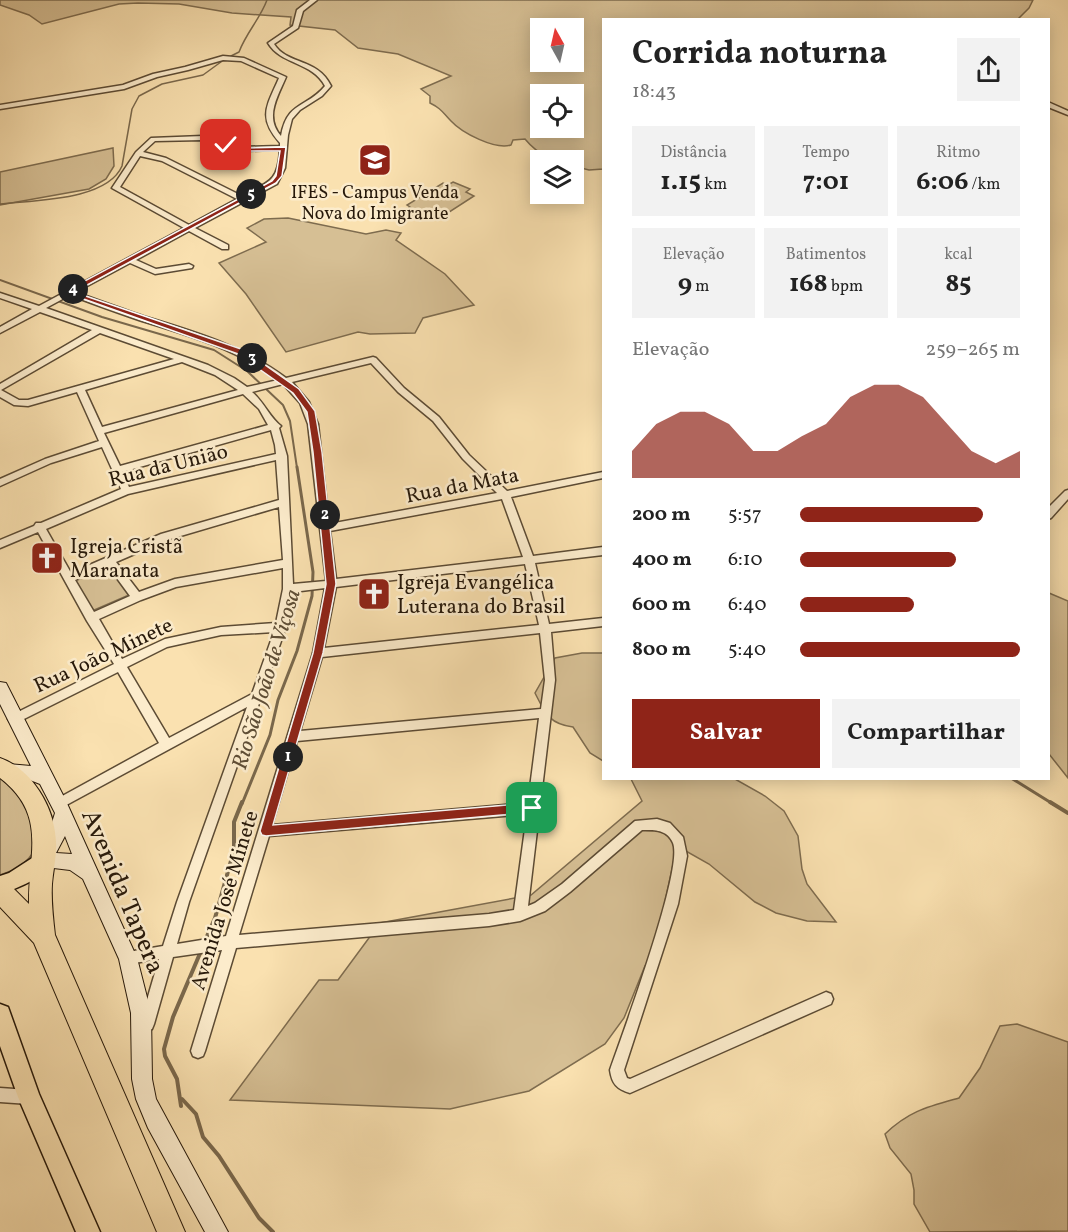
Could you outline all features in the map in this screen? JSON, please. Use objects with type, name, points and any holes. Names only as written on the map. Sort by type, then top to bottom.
[{"type":"highway","points":[[3,770],[27,790],[45,841],[40,901],[43,935],[171,1232]]},
{"type":"highway","points":[[0,891],[43,935]]},
{"type":"main road","points":[[0,885],[15,880],[43,860]]},
{"type":"main road","points":[[0,1015],[29,1097],[87,1232]]},
{"type":"street","points":[[0,330],[129,258],[274,182],[279,176],[285,126],[293,112],[327,89],[327,83],[321,75],[272,48],[270,43],[296,27],[300,10],[314,0]]},
{"type":"street","points":[[0,107],[117,89],[155,75],[192,67],[217,58],[238,58],[283,77],[268,111],[273,131],[284,146]]},
{"type":"street","points":[[1050,105],[1068,113]]},
{"type":"street","points":[[225,247],[116,188],[148,141],[162,138],[209,139],[241,149],[284,146]]},
{"type":"street","points":[[138,153],[164,159],[242,200]]},
{"type":"street","points":[[129,258],[155,272],[189,266]]},
{"type":"street","name":"Avenida José Minete","points":[[68,292],[225,345],[249,357],[284,381],[305,401],[311,411],[326,528],[326,585],[318,653],[198,1051]]},
{"type":"street","points":[[0,295],[43,306],[99,330],[220,373],[247,390],[276,426],[282,456],[288,589],[281,627],[166,952],[143,1039]]},
{"type":"street","points":[[0,388],[99,330]]},
{"type":"street","points":[[0,393],[13,401],[28,403],[183,359]]},
{"type":"street","points":[[99,431],[247,390],[373,360],[401,390],[436,419],[466,457],[506,495],[529,559],[545,628],[550,680],[520,915]]},
{"type":"street","points":[[80,388],[126,491]]},
{"type":"street","points":[[117,470],[276,426]]},
{"type":"street","points":[[0,483],[48,461],[104,442]]},
{"type":"street","name":"Rua da União","points":[[0,543],[126,491],[282,456]]},
{"type":"street","name":"Rua da Mata","points":[[326,528],[602,475]]},
{"type":"street","points":[[1050,513],[1068,493]]},
{"type":"street","points":[[69,578],[176,533],[284,502]]},
{"type":"street","points":[[39,526],[90,618],[167,746]]},
{"type":"street","points":[[288,589],[602,550]]},
{"type":"street","points":[[109,560],[137,597]]},
{"type":"street","points":[[90,618],[160,588],[192,579],[288,563]]},
{"type":"street","points":[[318,653],[602,622]]},
{"type":"street","name":"Rua João Minete","points":[[14,719],[165,643],[191,636],[281,627]]},
{"type":"street","name":"Avenida Tapera","points":[[0,688],[61,809],[128,958],[139,997],[143,1039],[142,1079],[146,1099],[155,1121],[217,1232]]},
{"type":"street","points":[[43,860],[50,851],[61,809],[255,697]]},
{"type":"street","points":[[294,736],[547,713]]},
{"type":"street","points":[[3,770],[26,771],[46,778]]},
{"type":"street","points":[[266,831],[532,808]]},
{"type":"street","points":[[128,958],[231,942],[489,920],[520,915],[540,907],[566,888],[639,825],[657,824],[666,827],[679,841],[681,856],[672,904],[617,1070],[618,1078],[623,1084],[630,1086],[826,999]]},
{"type":"street","points":[[43,860],[73,862],[90,873]]},
{"type":"street","points":[[0,1095],[29,1097]]},
{"type":"shaded area","points":[[0,0],[1033,0],[1019,18],[602,18],[602,169],[589,170],[584,169],[584,150],[537,150],[525,139],[513,140],[511,145],[496,145],[471,135],[456,126],[440,109],[430,103],[430,96],[421,89],[451,76],[398,54],[358,48],[335,30],[290,25],[291,17],[232,13],[179,4],[138,3],[119,4],[42,24],[29,15],[0,5]]},
{"type":"shaded area","points":[[113,148],[114,166],[106,179],[89,189],[0,205],[0,172]]},
{"type":"shaded area","points":[[453,182],[470,189],[466,192],[474,196],[437,220],[431,217],[420,219],[406,211],[410,207],[407,205],[443,183],[448,185]]},
{"type":"shaded area","points":[[288,218],[366,234],[386,230],[401,233],[396,240],[445,274],[474,305],[423,318],[415,333],[358,332],[286,352],[246,294],[219,263],[266,242],[247,228],[264,219]]},
{"type":"shaded area","points":[[106,563],[129,595],[92,611],[74,577]]},
{"type":"shaded area","points":[[1050,593],[1068,601],[1068,778],[1050,755]]},
{"type":"shaded area","points":[[582,653],[602,653],[602,760],[590,753],[573,727],[558,723],[549,716],[535,693],[555,658]]},
{"type":"shaded area","points":[[0,777],[13,780],[39,835],[35,850],[29,858],[19,868],[0,875]]},
{"type":"shaded area","points":[[632,780],[737,780],[765,796],[784,811],[798,836],[802,869],[807,884],[836,922],[807,921],[776,913],[755,902],[709,864],[677,846],[653,957],[645,966],[624,1018],[605,1044],[529,1091],[450,1109],[230,1100],[319,980],[338,980],[380,923],[531,895],[642,801]]},
{"type":"shaded area","points":[[1017,1024],[1068,1042],[1068,1231],[930,1232],[914,1204],[911,1174],[890,1148],[885,1134],[902,1120],[919,1111],[959,1098],[980,1068],[1000,1026]]},
{"type":"waterway","points":[[231,56],[239,52],[267,0]]},
{"type":"waterway","points":[[0,204],[68,197],[101,186],[114,178],[122,166],[132,109],[139,96],[162,84],[203,75],[225,59]]},
{"type":"waterway","name":"Rio São João de Viçosa","points":[[0,280],[102,317],[214,350],[247,371],[283,405],[290,421],[297,468]]},
{"type":"waterway","name":"Rio São João de Viçosa","points":[[242,804],[270,735],[278,700],[297,651],[312,596],[313,572],[297,467]]},
{"type":"waterway","points":[[1014,780],[1053,804]]},
{"type":"waterway","name":"Rio São João de Viçosa","points":[[204,943],[215,918],[234,850],[234,822],[242,802]]},
{"type":"waterway","points":[[1050,802],[1068,813]]},
{"type":"waterway","name":"Rio São João de Viçosa","points":[[181,1106],[177,1079],[165,1056],[164,1049],[173,1017],[201,951]]},
{"type":"waterway","name":"Rio São João de Viçosa","points":[[182,1099],[196,1114],[203,1137],[219,1156],[259,1218],[273,1232]]},
{"type":"place","name":"IFES - Campus Venda Nova do Imigrante","points":[[375,160]]},
{"type":"place","name":"Igreja Cristã Maranata","points":[[47,558]]},
{"type":"place","name":"Igreja Evangélica Luterana do Brasil","points":[[374,594]]},
{"type":"route","points":[[226,145],[248,150],[284,148],[279,176],[274,182],[68,292],[241,352],[296,391],[311,411],[318,452],[331,584],[328,610],[318,653],[266,831],[532,808]]}]
